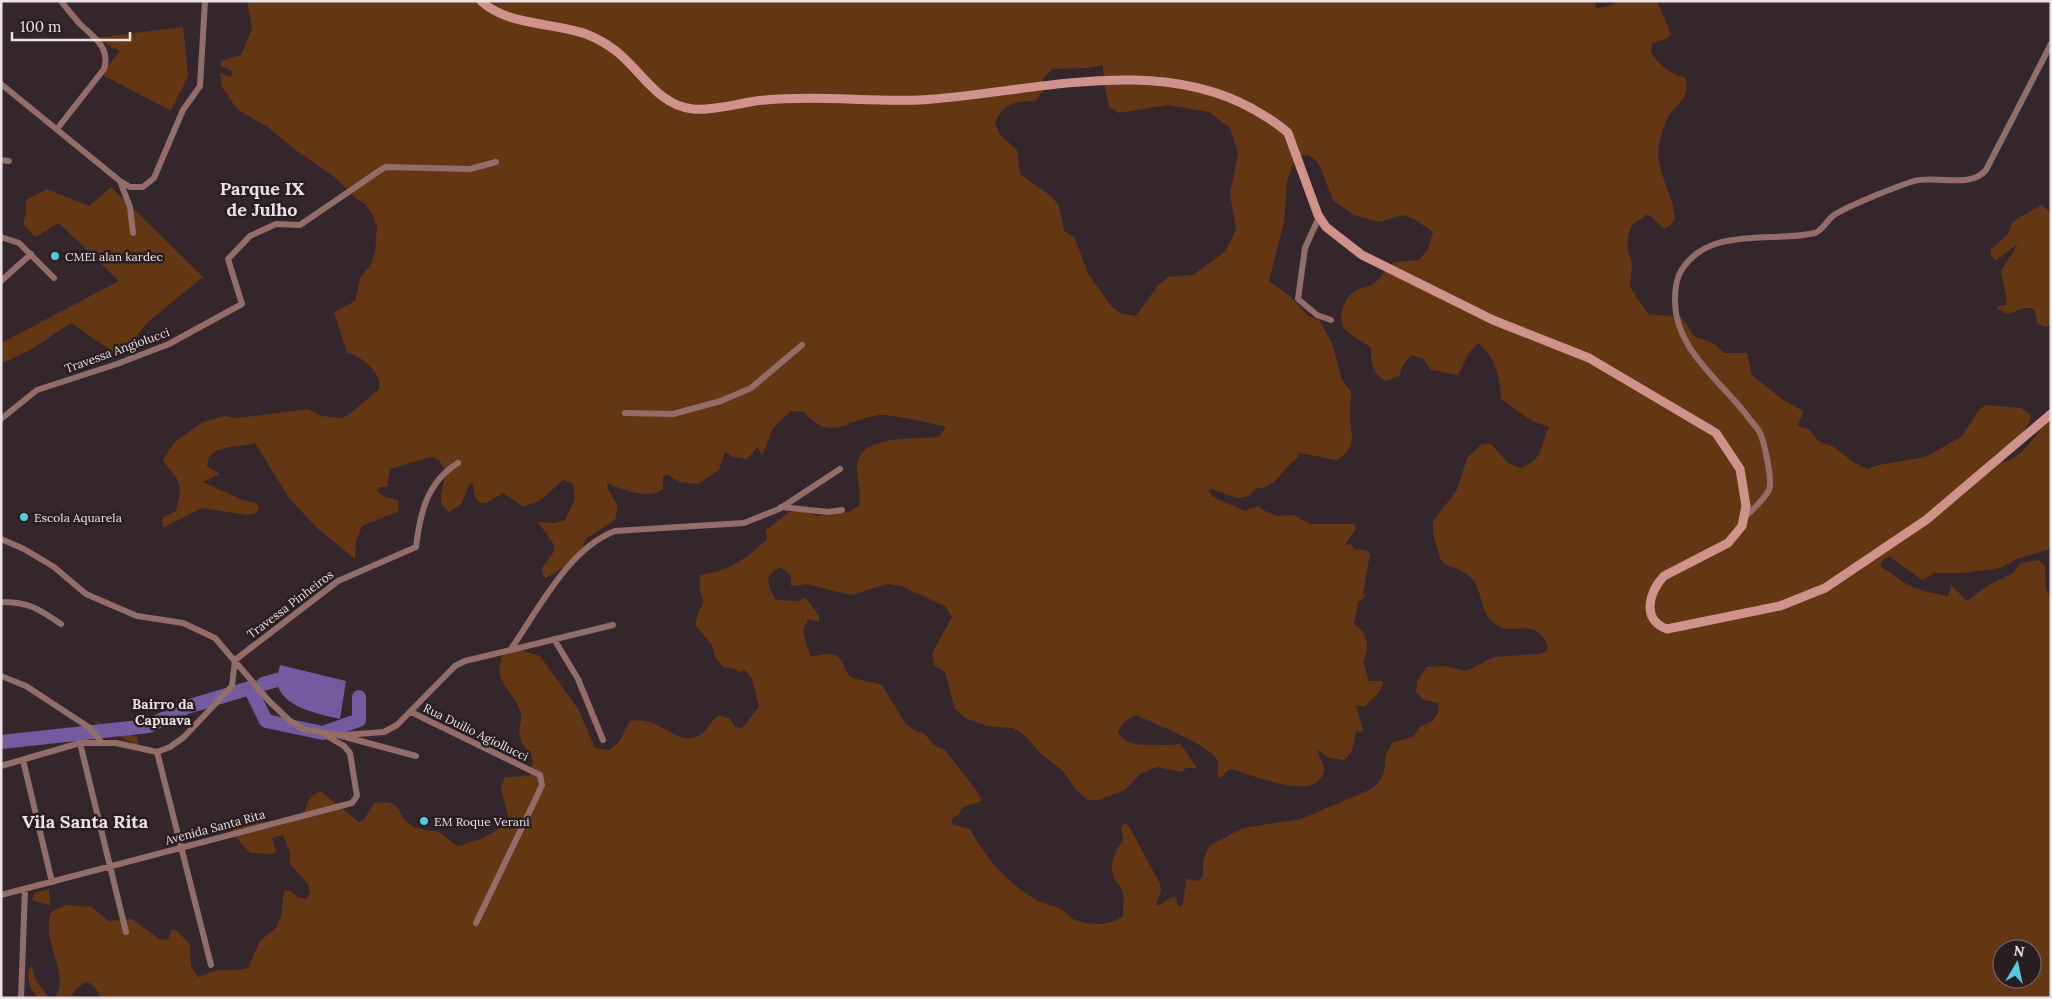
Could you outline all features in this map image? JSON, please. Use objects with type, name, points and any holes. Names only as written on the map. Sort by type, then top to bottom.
[{"type":"street","points":[[57,129],[104,70],[106,58],[100,42],[78,22],[61,1]]},
{"type":"street","points":[[1,84],[120,181],[130,187],[143,187],[154,178],[183,110],[200,86],[205,1]]},
{"type":"street","points":[[480,1],[508,17],[561,27],[586,34],[606,44],[617,51],[665,99],[678,106],[694,109],[766,100],[920,100],[1078,82],[1148,82],[1192,86],[1229,96],[1279,124],[1288,133],[1319,217],[1326,227],[1362,255],[1494,320],[1589,358],[1716,433],[1740,469],[1746,506],[1744,518],[1736,535],[1728,543],[1664,576],[1658,582],[1650,599],[1649,611],[1652,619],[1658,626],[1675,629],[1780,606],[1825,588],[1926,520],[2051,414]]},
{"type":"street","points":[[1744,518],[1766,495],[1770,488],[1771,481],[1766,454],[1759,431],[1698,360],[1682,332],[1675,305],[1675,288],[1680,272],[1688,262],[1716,244],[1751,237],[1814,233],[1844,210],[1912,182],[1925,178],[1970,180],[1980,177],[2051,44]]},
{"type":"street","points":[[1,160],[10,161]]},
{"type":"street","name":"Travessa Angiolucci","points":[[1,418],[37,390],[117,364],[169,344],[242,304],[228,259],[250,236],[276,224],[300,225],[385,167],[470,169],[496,162]]},
{"type":"street","points":[[120,181],[130,207],[133,233]]},
{"type":"street","points":[[1319,217],[1305,248],[1298,300],[1317,315],[1330,320]]},
{"type":"street","points":[[1,237],[15,240],[54,278]]},
{"type":"street","points":[[1,281],[31,254]]},
{"type":"street","points":[[624,414],[673,414],[721,401],[751,388],[802,345]]},
{"type":"street","name":"Travessa Pinheiros","points":[[235,660],[338,581],[416,547],[422,515],[432,488],[445,471],[458,463]]},
{"type":"street","points":[[511,649],[568,566],[590,543],[602,536],[615,530],[744,523],[781,507],[840,469]]},
{"type":"street","points":[[781,507],[828,512],[842,510]]},
{"type":"street","points":[[1,539],[24,549],[54,567],[86,594],[137,616],[183,624],[215,638],[268,700],[289,720],[302,729],[416,756]]},
{"type":"street","points":[[1,602],[19,602],[34,606],[61,624]]},
{"type":"street","points":[[338,736],[384,732],[396,726],[455,666],[465,661],[613,625]]},
{"type":"street","points":[[554,639],[578,679],[603,740]]},
{"type":"street","points":[[1,766],[80,743],[116,743],[157,752],[170,747],[184,737],[232,686],[235,660]]},
{"type":"street","points":[[1,676],[26,686],[90,728],[102,743]]},
{"type":"street","name":"Rua Duilio Agiollucci","points":[[411,712],[540,775],[542,784],[476,923]]},
{"type":"street","name":"Avenida Santa Rita","points":[[1,895],[352,803],[356,796],[350,753],[344,746],[323,734]]},
{"type":"street","points":[[80,743],[126,932]]},
{"type":"street","points":[[157,752],[179,848],[211,965]]},
{"type":"street","points":[[23,760],[52,882]]},
{"type":"street","points":[[21,998],[25,889]]},
{"type":"shaded area","points":[[247,1],[1598,1],[1595,4],[1596,8],[1606,7],[1620,1],[1657,1],[1671,34],[1666,39],[1652,43],[1651,53],[1666,69],[1686,78],[1687,86],[1681,102],[1666,121],[1658,154],[1659,163],[1674,209],[1675,219],[1670,226],[1663,228],[1651,216],[1646,215],[1632,225],[1629,232],[1627,247],[1632,263],[1630,287],[1648,314],[1681,317],[1694,336],[1715,344],[1724,353],[1747,353],[1752,375],[1782,399],[1803,411],[1797,425],[1810,430],[1818,441],[1834,447],[1853,462],[1867,469],[1925,457],[1961,437],[1980,409],[1986,405],[2021,408],[2031,415],[2022,434],[1993,456],[1997,463],[2006,461],[2021,452],[2051,417],[2050,549],[2017,559],[2000,568],[1963,573],[1934,573],[1922,580],[1890,557],[1884,559],[1880,565],[1902,581],[1926,591],[1948,596],[1951,585],[1967,601],[1987,586],[2013,573],[2021,563],[2039,560],[2045,566],[2046,589],[2051,597],[2051,998],[101,998],[93,985],[85,982],[75,990],[70,998],[55,998],[60,978],[51,944],[49,922],[52,911],[66,905],[92,907],[108,921],[132,919],[161,940],[169,939],[171,930],[176,930],[190,944],[191,966],[198,977],[218,970],[248,968],[260,941],[276,928],[281,916],[284,891],[288,890],[300,898],[306,899],[310,893],[308,884],[290,864],[290,852],[283,835],[272,838],[276,851],[274,854],[250,853],[231,832],[235,823],[245,816],[273,826],[285,824],[294,814],[303,819],[311,798],[317,793],[322,792],[359,822],[364,820],[374,803],[391,803],[395,805],[411,825],[441,833],[458,846],[481,839],[510,823],[501,788],[505,777],[529,776],[533,762],[520,737],[520,710],[501,678],[500,664],[503,654],[516,649],[540,656],[578,709],[595,748],[609,750],[619,742],[630,721],[640,720],[649,722],[680,737],[687,738],[700,735],[720,715],[730,719],[735,727],[742,728],[759,707],[752,679],[745,670],[739,672],[736,669],[723,667],[715,657],[712,645],[695,625],[698,613],[704,602],[700,591],[700,575],[737,563],[767,539],[766,530],[789,512],[806,512],[817,516],[848,512],[859,506],[860,496],[857,468],[860,457],[867,449],[889,440],[939,437],[946,427],[923,421],[881,415],[832,428],[823,427],[814,422],[804,412],[791,411],[773,428],[762,456],[758,447],[747,459],[733,457],[725,452],[719,470],[698,484],[680,482],[666,474],[663,477],[663,489],[650,494],[643,494],[627,491],[607,483],[616,502],[617,512],[615,520],[587,538],[584,543],[583,552],[578,558],[546,578],[543,575],[542,568],[553,553],[555,546],[538,522],[555,523],[565,520],[575,499],[573,483],[563,480],[542,499],[524,507],[503,493],[486,503],[480,503],[475,497],[473,484],[470,483],[461,504],[449,512],[444,508],[441,498],[445,470],[439,460],[431,457],[390,469],[387,487],[379,487],[377,491],[383,496],[398,500],[399,511],[362,526],[356,541],[355,559],[317,528],[289,498],[255,443],[225,448],[213,453],[207,466],[220,474],[203,482],[240,499],[257,504],[259,509],[257,513],[248,515],[202,508],[163,528],[162,518],[176,511],[180,491],[177,479],[163,459],[175,442],[203,422],[224,416],[238,418],[308,409],[322,416],[342,418],[351,413],[379,389],[378,377],[370,366],[353,354],[347,353],[334,312],[355,301],[361,276],[370,266],[375,253],[377,227],[372,214],[365,204],[354,197],[336,178],[294,149],[269,128],[237,109],[222,87],[220,73],[231,77],[232,71],[221,66],[221,61],[241,55],[252,29]],"holes":[[[1103,65],[1109,107],[1119,113],[1168,105],[1209,112],[1230,128],[1238,153],[1230,194],[1236,230],[1225,252],[1193,275],[1169,277],[1158,285],[1136,316],[1122,314],[1112,307],[1089,275],[1074,237],[1064,231],[1059,206],[1051,196],[1020,174],[1017,150],[1000,135],[995,123],[998,116],[1010,104],[1035,101],[1043,91],[1043,79],[1052,69],[1087,68]],[[1308,155],[1318,162],[1333,200],[1354,215],[1379,222],[1403,215],[1414,219],[1433,232],[1428,249],[1419,260],[1393,263],[1375,283],[1353,292],[1344,304],[1342,324],[1351,334],[1371,348],[1372,363],[1378,375],[1386,381],[1399,376],[1403,365],[1412,355],[1423,359],[1431,370],[1458,375],[1469,353],[1478,343],[1489,355],[1496,368],[1500,383],[1501,399],[1532,421],[1549,427],[1538,456],[1520,468],[1508,463],[1491,444],[1482,444],[1467,458],[1457,490],[1433,521],[1433,533],[1440,558],[1445,565],[1460,570],[1469,576],[1479,592],[1488,617],[1502,628],[1523,628],[1537,631],[1543,637],[1548,647],[1545,652],[1539,654],[1494,657],[1466,671],[1444,666],[1427,667],[1417,681],[1416,692],[1424,700],[1438,703],[1439,711],[1433,721],[1420,727],[1413,737],[1393,742],[1386,754],[1384,772],[1378,784],[1367,791],[1301,819],[1243,828],[1209,846],[1203,860],[1203,875],[1199,881],[1186,879],[1181,907],[1178,905],[1175,896],[1156,905],[1161,891],[1160,884],[1129,826],[1124,823],[1121,828],[1123,840],[1115,853],[1112,863],[1112,873],[1122,891],[1123,916],[1118,920],[1100,924],[1075,920],[1063,910],[1038,901],[1015,885],[990,859],[970,829],[952,824],[952,819],[959,814],[963,807],[982,801],[977,791],[945,750],[933,745],[925,734],[915,731],[905,723],[882,685],[850,676],[840,659],[834,655],[810,656],[803,631],[808,619],[819,622],[819,616],[806,598],[797,601],[776,600],[769,586],[769,577],[775,570],[781,567],[791,576],[791,586],[807,584],[851,595],[887,584],[901,586],[945,606],[952,617],[932,653],[934,665],[945,672],[955,709],[965,718],[987,726],[1013,728],[1024,735],[1041,754],[1062,770],[1077,791],[1088,800],[1099,800],[1125,790],[1140,774],[1157,767],[1182,772],[1186,768],[1197,768],[1180,743],[1175,745],[1137,744],[1122,738],[1118,733],[1121,727],[1127,720],[1136,715],[1190,740],[1209,752],[1217,759],[1219,779],[1230,769],[1281,784],[1309,786],[1318,781],[1324,772],[1318,750],[1329,758],[1344,760],[1350,754],[1356,731],[1361,732],[1363,730],[1356,706],[1365,706],[1378,694],[1383,683],[1382,681],[1369,681],[1363,662],[1367,652],[1365,636],[1354,624],[1358,603],[1365,596],[1363,594],[1370,554],[1367,551],[1354,549],[1351,544],[1345,545],[1356,528],[1354,524],[1310,524],[1293,515],[1278,516],[1258,506],[1245,511],[1213,497],[1208,491],[1212,489],[1237,498],[1249,496],[1255,489],[1270,485],[1275,481],[1298,458],[1299,453],[1337,460],[1350,447],[1351,391],[1342,380],[1332,343],[1319,320],[1308,316],[1290,296],[1269,281],[1284,222],[1287,182],[1296,156]]]},
{"type":"shaded area","points":[[183,27],[188,76],[171,111],[101,74],[120,51],[95,38]]},
{"type":"shaded area","points":[[111,187],[203,277],[148,322],[119,356],[71,323],[32,349],[5,362],[1,362],[1,343],[119,281],[59,223],[35,237],[23,224],[26,213],[26,200],[47,189],[89,206]]},
{"type":"shaded area","points":[[2042,205],[2051,213],[2051,325],[2045,327],[2037,323],[2035,311],[2032,308],[2024,308],[2008,314],[1997,309],[1999,306],[2006,305],[2007,301],[2001,271],[2018,244],[1996,260],[1991,255],[1991,249],[2007,235],[2012,223]]},
{"type":"shaded area","points":[[280,665],[346,681],[340,719],[302,708],[285,697],[279,690],[277,680]]},
{"type":"shaded area","points":[[90,719],[137,737],[139,747]]},
{"type":"shaded area","points":[[49,889],[50,905],[32,900],[34,893]]},
{"type":"shaded area","points":[[31,965],[36,980],[49,998],[39,998],[30,987],[28,974]]},
{"type":"waterway","points":[[263,684],[277,680],[287,681]]},
{"type":"waterway","points":[[1,742],[149,726],[187,707],[250,688],[266,721],[323,733],[359,720],[359,697]]},
{"type":"place","name":"CMEI alan kardec","points":[[55,256]]},
{"type":"place","name":"Escola Aquarela","points":[[24,517]]},
{"type":"place","name":"EM Roque Verani","points":[[424,821]]},
{"type":"district","name":"Parque IX de Julho","points":[[262,198]]},
{"type":"district","name":"Bairro da Capuava","points":[[163,712]]},
{"type":"district","name":"Vila Santa Rita","points":[[85,821]]}]
